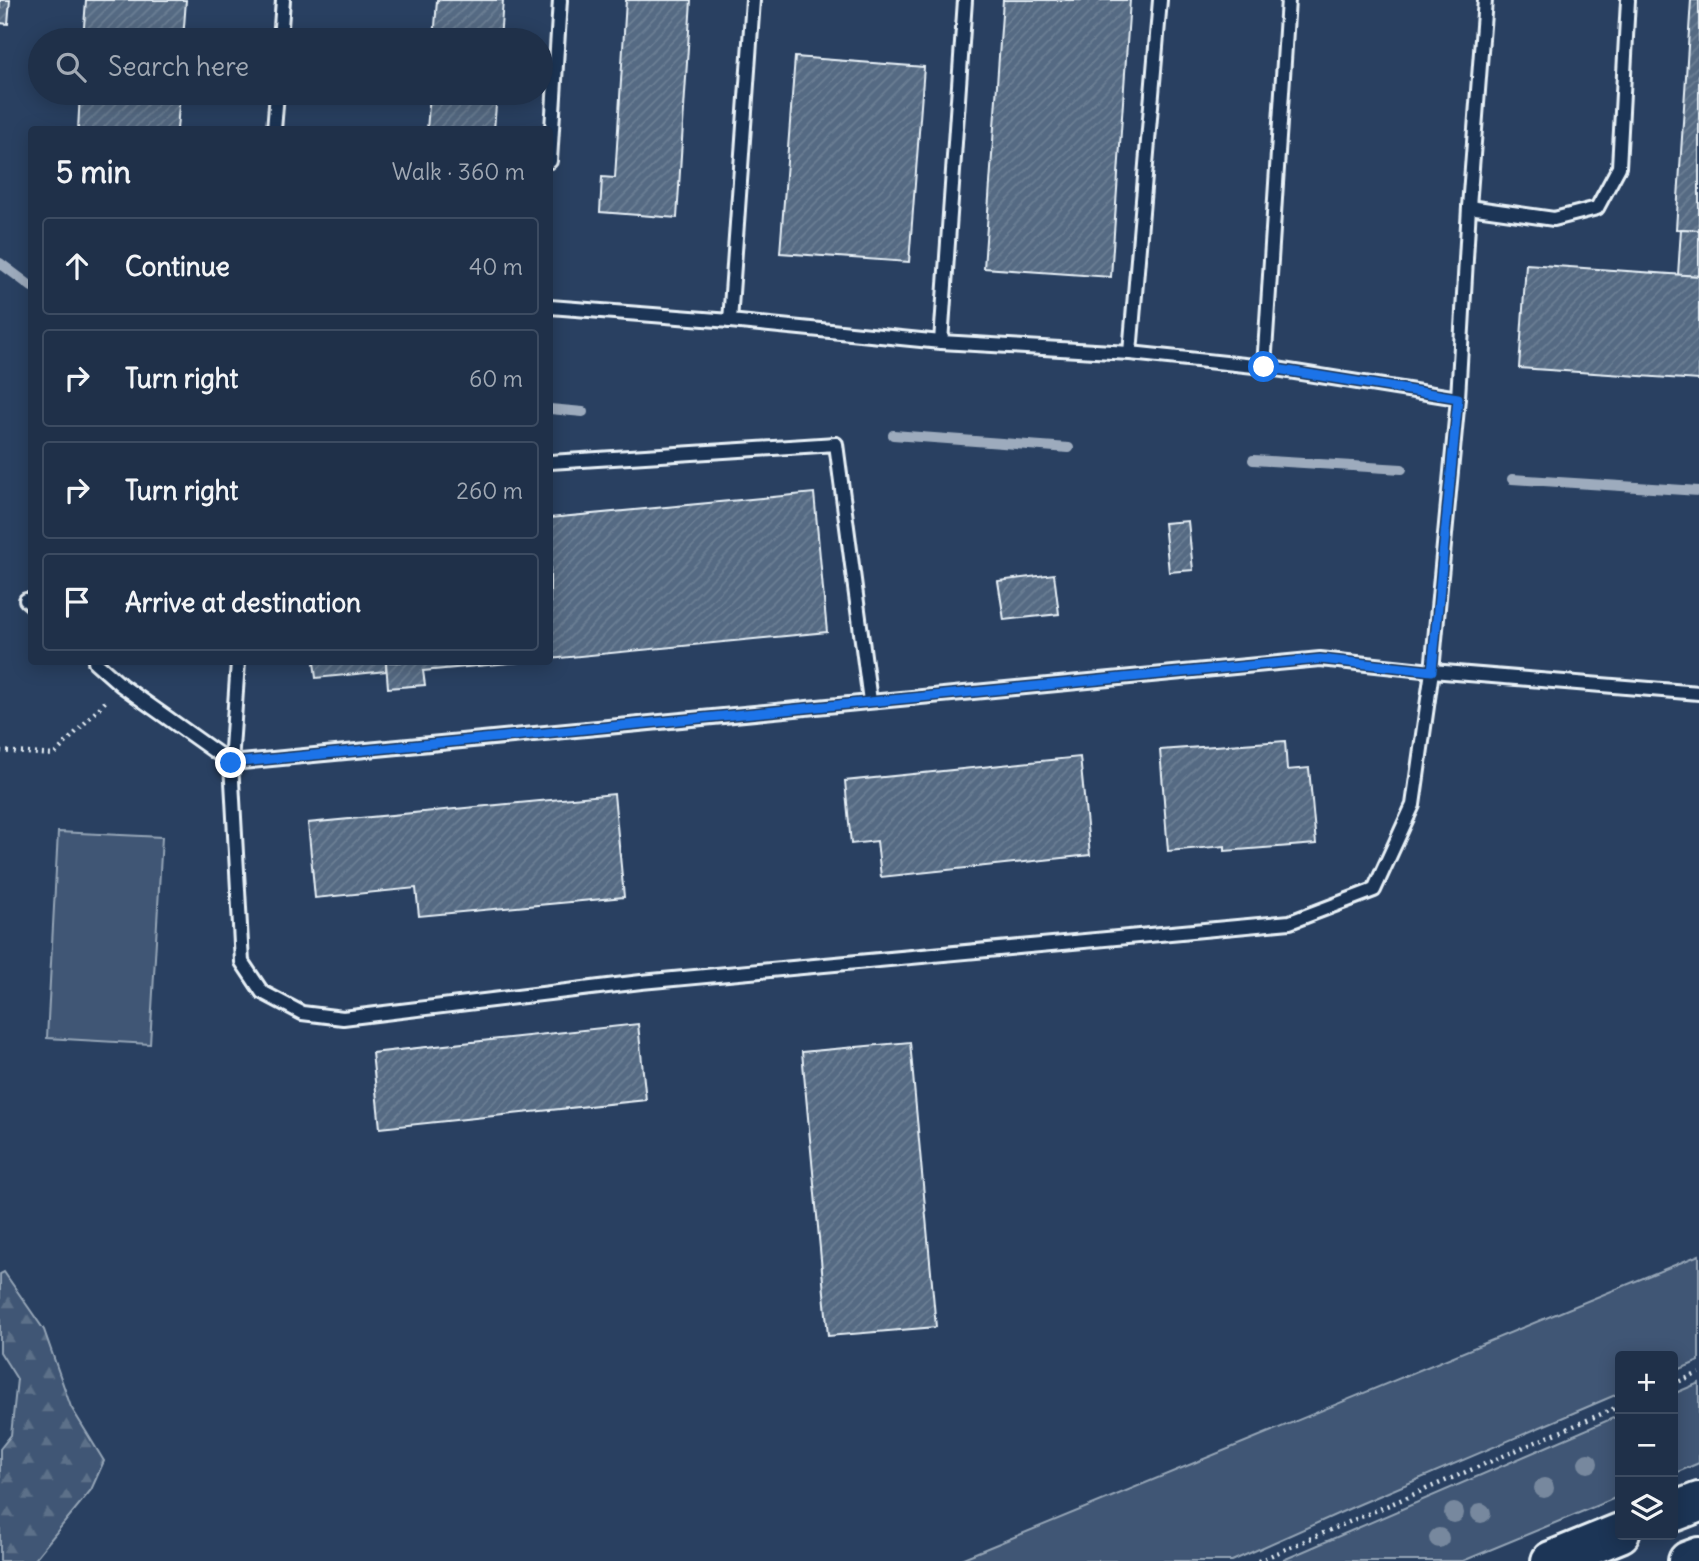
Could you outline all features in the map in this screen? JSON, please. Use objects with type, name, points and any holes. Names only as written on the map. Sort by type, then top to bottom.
[{"type":"highway","points":[[1678,1510],[1699,1502]]},
{"type":"highway","points":[[1551,1561],[1615,1535]]},
{"type":"highway","points":[[1688,1561],[1699,1557]]},
{"type":"lane","points":[[281,28],[283,0]]},
{"type":"lane","points":[[552,126],[560,0]]},
{"type":"lane","points":[[730,321],[753,0]]},
{"type":"lane","points":[[941,342],[965,0]]},
{"type":"lane","points":[[1130,353],[1160,0]]},
{"type":"lane","points":[[1264,367],[1288,0]]},
{"type":"lane","points":[[238,665],[231,763],[242,962],[262,992],[302,1013],[343,1018],[641,982],[1290,922],[1374,890],[1413,805],[1432,671],[1458,398],[1485,0]]},
{"type":"lane","points":[[1469,207],[1554,219],[1597,208],[1619,167],[1628,0]]},
{"type":"lane","points":[[274,126],[276,105]]},
{"type":"lane","points":[[553,307],[941,342],[1130,353],[1264,367],[1458,398]]},
{"type":"lane","points":[[553,462],[836,444],[870,701]]},
{"type":"lane","points":[[98,665],[121,685],[231,763],[1320,659],[1699,693]]},
{"type":"path","points":[[0,751],[54,755],[121,685]]},
{"type":"path","points":[[1678,1382],[1699,1373]]},
{"type":"path","points":[[1258,1561],[1615,1408]]},
{"type":"green space","points":[[58,832],[162,837],[150,1044],[47,1038]]},
{"type":"green space","points":[[1699,1255],[1699,1361],[1678,1370],[1678,1351],[1615,1351],[1615,1395],[1232,1561],[956,1561]]},
{"type":"green space","points":[[4,1272],[44,1330],[71,1407],[104,1461],[91,1490],[33,1561],[0,1561],[0,1449],[11,1435],[17,1379],[0,1352],[0,1274]]},
{"type":"green space","points":[[1699,1383],[1699,1463],[1678,1472],[1678,1414],[1678,1392]]},
{"type":"green space","points":[[1615,1417],[1615,1498],[1463,1561],[1281,1561]]},
{"type":"building","points":[[0,0],[10,0],[8,24],[0,23]]},
{"type":"building","points":[[86,0],[186,0],[184,28],[84,28]]},
{"type":"building","points":[[437,0],[503,0],[501,28],[435,28]]},
{"type":"building","points":[[626,0],[691,0],[677,218],[600,212],[602,177],[615,178]]},
{"type":"building","points":[[1003,0],[1130,0],[1111,277],[984,268]]},
{"type":"building","points":[[1691,0],[1699,0],[1699,230],[1676,229]]},
{"type":"building","points":[[795,57],[924,67],[909,262],[780,253]]},
{"type":"building","points":[[79,105],[179,105],[177,126],[78,126]]},
{"type":"building","points":[[429,105],[496,105],[494,126],[427,126]]},
{"type":"building","points":[[1681,229],[1699,230],[1699,276],[1678,275]]},
{"type":"building","points":[[1526,264],[1699,276],[1699,380],[1519,368]]},
{"type":"building","points":[[814,493],[827,632],[553,659],[553,518]]},
{"type":"building","points":[[1188,521],[1193,570],[1169,572],[1164,523]]},
{"type":"building","points":[[1054,574],[1059,614],[1004,620],[998,581]]},
{"type":"building","points":[[314,665],[386,665],[386,671],[316,678]]},
{"type":"building","points":[[386,665],[488,665],[423,671],[425,685],[388,688]]},
{"type":"building","points":[[1285,741],[1287,770],[1309,768],[1316,844],[1225,851],[1225,846],[1168,851],[1160,750]]},
{"type":"building","points":[[1080,757],[1090,855],[881,877],[877,841],[851,844],[845,781]]},
{"type":"building","points":[[614,794],[624,897],[419,916],[416,888],[315,898],[308,823]]},
{"type":"building","points":[[638,1024],[646,1100],[380,1128],[372,1053]]},
{"type":"building","points":[[910,1042],[936,1327],[828,1336],[802,1052]]},
{"type":"waterway","points":[[0,263],[28,284]]},
{"type":"waterway","points":[[553,409],[583,412]]},
{"type":"waterway","points":[[893,435],[1069,448]]},
{"type":"waterway","points":[[1253,460],[1402,469]]},
{"type":"waterway","points":[[1512,479],[1699,491]]},
{"type":"route","points":[[231,763],[1320,659],[1432,671],[1458,398],[1264,367]]}]
